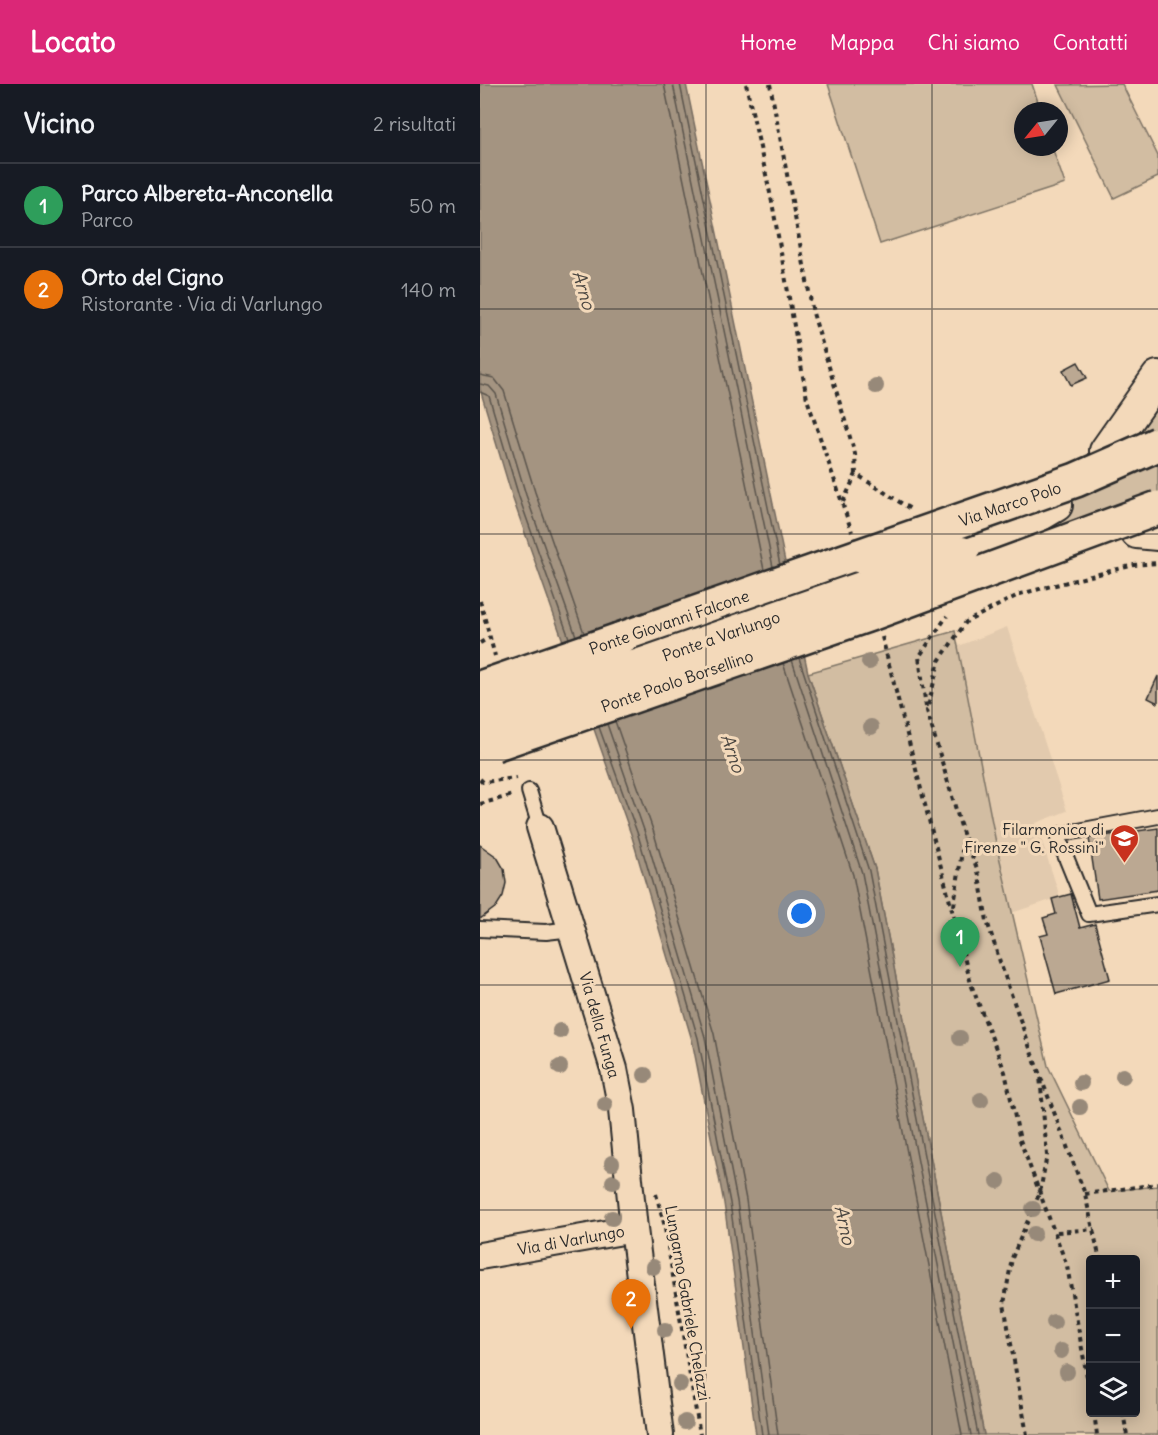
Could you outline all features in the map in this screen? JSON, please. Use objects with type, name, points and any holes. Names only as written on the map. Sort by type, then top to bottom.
[{"type":"highway","name":"Via Marco Polo","points":[[857,549],[1076,480],[1158,444]]},
{"type":"highway","points":[[877,624],[1151,525]]},
{"type":"highway","name":"Ponte Giovanni Falcone","points":[[482,719],[857,549]]},
{"type":"highway","name":"Ponte Paolo Borsellino","points":[[482,719],[877,624]]},
{"type":"street","points":[[1106,451],[1158,377]]},
{"type":"street","name":"Ponte a Varlungo","points":[[482,719],[962,553],[1037,535],[1060,518]]},
{"type":"street","name":"Via della Funga","points":[[540,827],[614,1069],[622,1110],[634,1229]]},
{"type":"street","name":"Via di Varlungo","points":[[480,1256],[634,1229],[660,1435]]},
{"type":"lane","points":[[529,791],[540,827]]},
{"type":"lane","points":[[1158,816],[1057,835],[1089,914],[1158,904]]},
{"type":"lane","points":[[480,929],[546,932],[572,929]]},
{"type":"path","points":[[746,84],[772,202],[807,399],[857,549]]},
{"type":"path","points":[[770,84],[813,313],[855,454],[856,474],[843,502]]},
{"type":"path","points":[[856,474],[915,512]]},
{"type":"path","points":[[927,711],[939,661],[966,622],[1020,594],[1134,565],[1158,563]]},
{"type":"path","points":[[951,609],[919,657],[927,711],[964,837],[978,871],[987,921],[1032,1054],[1085,1194],[1095,1229],[1099,1255]]},
{"type":"path","points":[[877,624],[954,910],[971,984],[1005,1072],[1020,1140],[1057,1232],[1067,1266],[1086,1370]]},
{"type":"path","points":[[480,641],[490,637]]},
{"type":"path","points":[[480,779],[483,782],[524,777]]},
{"type":"path","points":[[480,804],[529,791]]},
{"type":"path","points":[[954,910],[964,837]]},
{"type":"path","points":[[1027,1435],[1004,1304],[1012,1258],[1040,1192],[1047,1155],[1040,1071]]},
{"type":"path","points":[[1085,1194],[1158,1184]]},
{"type":"path","name":"Lungarno Gabriele Chelazzi","points":[[654,1185],[664,1223],[700,1435]]},
{"type":"path","points":[[1057,1232],[1095,1229]]},
{"type":"path","points":[[1095,1417],[1097,1435]]},
{"type":"path","points":[[1124,1417],[1127,1435]]},
{"type":"shaded area","points":[[828,84],[1032,84],[1038,102],[1014,102],[1014,156],[1055,156],[1065,184],[880,244]]},
{"type":"shaded area","points":[[1122,84],[1158,156],[1158,177],[1114,198],[1058,85]]},
{"type":"shaded area","points":[[1158,390],[1158,528],[1056,526],[1053,523],[1057,512],[1077,498]]},
{"type":"shaded area","points":[[1007,627],[1067,811],[1036,823],[1060,897],[987,921],[946,651]]},
{"type":"shaded area","points":[[955,631],[996,843],[1048,1066],[1109,1191],[1158,1186],[1158,1435],[984,1435],[875,869],[808,673]]},
{"type":"water","name":"Arno","points":[[480,84],[686,84],[808,673],[875,869],[984,1435],[756,1435],[724,1203],[692,1040],[632,837],[513,499],[480,389]]},
{"type":"building","points":[[1078,362],[1087,378],[1071,385],[1063,370]]},
{"type":"building","points":[[1158,676],[1158,703],[1148,698]]},
{"type":"building","name":"Filarmonica di Firenze \" G. Rossini\"","points":[[1158,828],[1158,890],[1098,899],[1089,838]]},
{"type":"building","points":[[480,845],[497,857],[504,869],[506,883],[503,896],[496,907],[480,919]]},
{"type":"building","points":[[1071,894],[1080,928],[1095,924],[1110,979],[1056,994],[1040,936],[1048,934],[1043,918],[1056,914],[1052,899]]},
{"type":"place","name":"Filarmonica di Firenze \" G. Rossini\"","points":[[1125,864]]},
{"type":"place","name":"Parco Albereta-Anconella","points":[[960,967]]},
{"type":"place","name":"Orto del Cigno","points":[[631,1329]]}]
